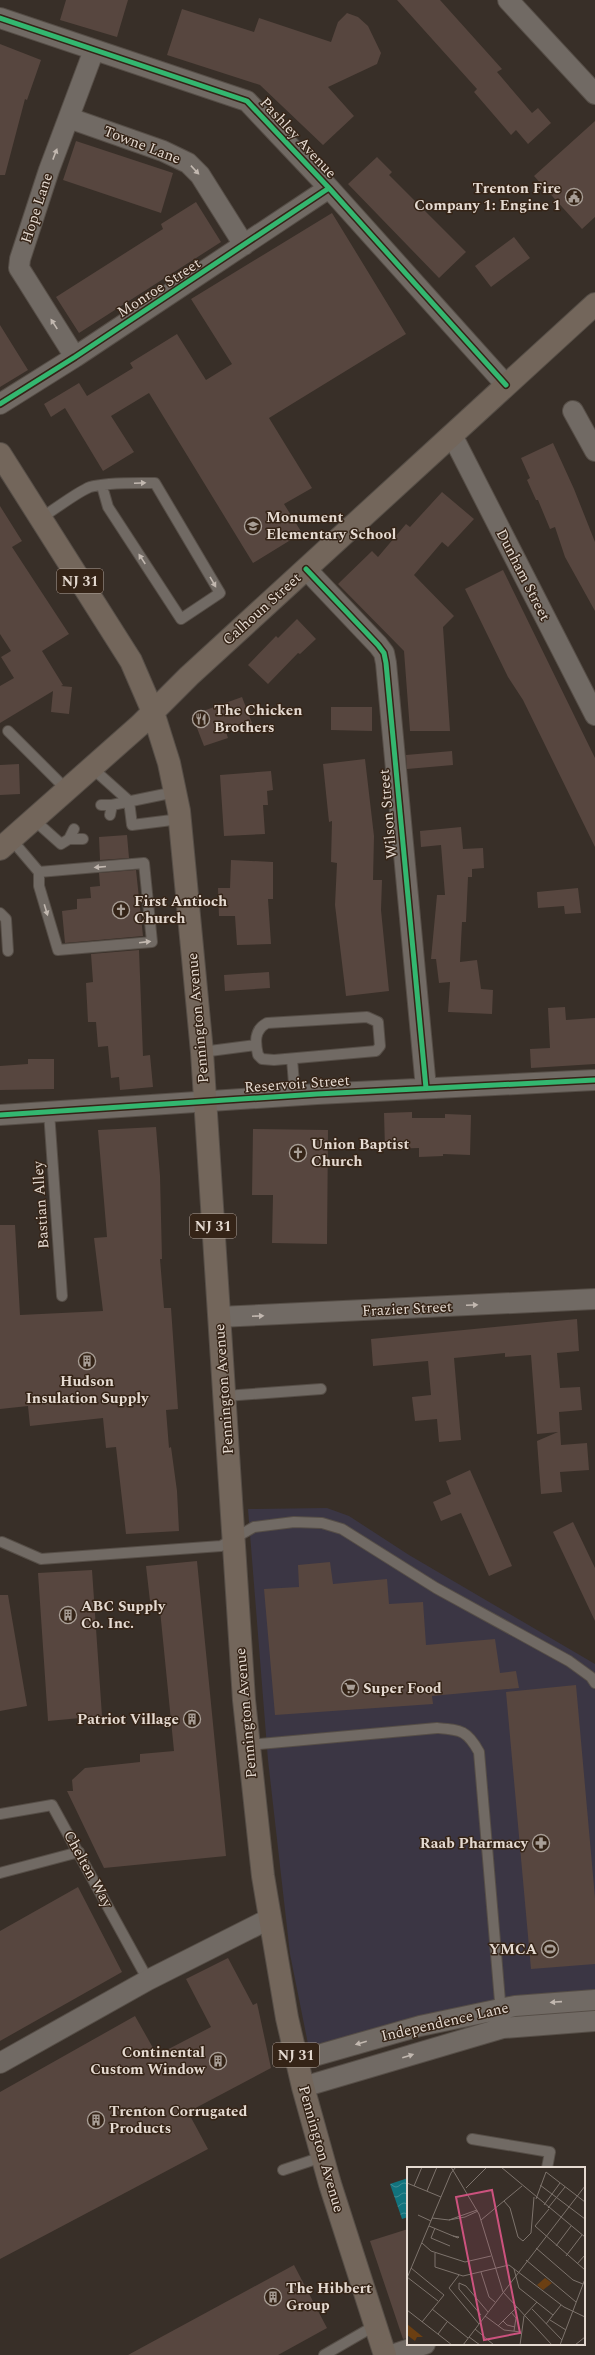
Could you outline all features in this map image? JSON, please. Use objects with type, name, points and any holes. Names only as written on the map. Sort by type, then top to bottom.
[{"type":"main road","name":"Calhoun Street","points":[[6,844],[153,712],[189,676],[595,304]]},
{"type":"main road","name":"Pennington Avenue","points":[[0,454],[131,660],[153,712],[169,764],[175,792],[180,819],[202,1052],[244,1700],[248,1745],[270,1919],[287,2018],[303,2087],[322,2156],[385,2355]]},
{"type":"street","points":[[508,0],[595,94]]},
{"type":"street","name":"Pashley Avenue","points":[[0,18],[247,101],[329,188],[506,385]]},
{"type":"street","name":"Hope Lane","points":[[75,357],[19,268],[20,259],[49,170],[94,50]]},
{"type":"street","name":"Towne Lane","points":[[69,118],[163,151],[188,163],[200,175],[244,245]]},
{"type":"street","name":"Monroe Street","points":[[0,404],[75,357],[329,188]]},
{"type":"street","points":[[573,411],[595,451]]},
{"type":"street","name":"Dunham Street","points":[[452,435],[595,715]]},
{"type":"street","name":"Wilson Street","points":[[306,569],[384,653],[426,1088]]},
{"type":"street","name":"Reservoir Street","points":[[0,1115],[179,1105],[205,1101],[426,1088],[595,1080]]},
{"type":"street","name":"Frazier Street","points":[[219,1317],[595,1299]]},
{"type":"street","points":[[0,2063],[148,1980],[270,1919]]},
{"type":"street","name":"Independence Lane","points":[[303,2087],[502,2018],[516,2006],[595,2000]]},
{"type":"street","name":"Independence Lane","points":[[297,2061],[420,2026],[502,2018],[595,2021]]},
{"type":"street","points":[[392,2355],[422,2345]]},
{"type":"lane","points":[[41,518],[90,487],[102,486],[155,483],[220,593],[181,619],[108,507],[102,486]]},
{"type":"lane","points":[[8,731],[66,789]]},
{"type":"lane","points":[[91,767],[129,801],[132,825],[180,819]]},
{"type":"lane","points":[[101,805],[112,805],[175,792]]},
{"type":"lane","points":[[110,815],[112,805]]},
{"type":"lane","points":[[33,819],[61,844],[70,840],[83,838]]},
{"type":"lane","points":[[70,840],[74,829]]},
{"type":"lane","points":[[6,844],[39,872],[144,863],[152,942],[58,950],[39,886],[39,872]]},
{"type":"lane","points":[[0,913],[6,919],[8,951]]},
{"type":"lane","points":[[367,1017],[378,1022],[380,1046],[376,1051],[292,1059],[262,1059],[258,1055],[256,1045],[258,1030],[267,1023],[367,1017]]},
{"type":"lane","points":[[202,1052],[256,1045]]},
{"type":"lane","points":[[292,1059],[295,1096]]},
{"type":"lane","name":"Bastian Alley","points":[[49,1112],[62,1296]]},
{"type":"lane","points":[[225,1396],[321,1389]]},
{"type":"lane","points":[[2,1542],[41,1559],[221,1546],[234,1540],[254,1526],[294,1522],[322,1523],[342,1529],[436,1588],[569,1661],[591,1677],[595,1683]]},
{"type":"lane","points":[[248,1745],[437,1728],[457,1730],[470,1736],[479,1752],[502,2018]]},
{"type":"lane","name":"Chelten Way","points":[[0,1814],[52,1805],[148,1980]]},
{"type":"lane","points":[[0,1873],[79,1852]]},
{"type":"lane","points":[[472,2138],[550,2152],[547,2167]]},
{"type":"lane","points":[[283,2170],[322,2156]]},
{"type":"lane","points":[[324,2355],[376,2325]]},
{"type":"shaded area","points":[[327,1508],[349,1516],[409,1555],[595,1664],[595,1994],[309,2049],[290,1954],[268,1760],[248,1509]]},
{"type":"water","points":[[407,2178],[407,2217],[402,2219],[390,2184]]},
{"type":"building","points":[[66,0],[128,0],[117,37],[60,20]]},
{"type":"building","points":[[397,0],[440,0],[502,69],[497,72],[532,113],[538,108],[551,123],[528,144],[516,130],[511,135],[474,92],[477,89]]},
{"type":"building","points":[[182,9],[254,32],[259,18],[331,42],[338,22],[347,13],[358,17],[368,26],[381,53],[377,64],[328,87],[354,116],[323,145],[260,85],[167,55]]},
{"type":"building","points":[[0,44],[41,60],[27,100],[25,99],[5,175],[0,175]]},
{"type":"building","name":"Trenton Fire Company 1: Engine 1","points":[[595,121],[595,217],[582,229],[534,176]]},
{"type":"building","points":[[76,141],[173,173],[161,213],[63,180]]},
{"type":"building","points":[[377,157],[392,172],[389,175],[466,252],[439,278],[348,184]]},
{"type":"building","points":[[196,202],[221,242],[79,333],[56,297],[163,229],[161,224]]},
{"type":"building","points":[[332,213],[406,334],[269,418],[312,488],[284,504],[302,533],[253,563],[149,393],[111,416],[134,452],[103,471],[65,408],[51,417],[44,404],[79,383],[87,396],[133,368],[130,363],[177,334],[206,380],[232,364],[191,299]]},
{"type":"building","points":[[514,237],[530,258],[491,287],[475,266]]},
{"type":"building","points":[[0,325],[28,370],[0,387]]},
{"type":"building","points":[[553,443],[574,489],[595,542],[595,611],[565,557],[555,527],[550,529],[538,500],[536,500],[527,480],[530,478],[521,458]]},
{"type":"building","points":[[442,492],[474,519],[448,547],[442,542],[414,575],[454,616],[443,627],[450,731],[410,731],[404,651],[338,584],[372,551],[378,557],[406,524],[410,527]]},
{"type":"building","points":[[0,506],[22,541],[12,547],[69,634],[42,651],[63,685],[61,686],[72,687],[69,714],[51,712],[53,691],[0,723],[0,686],[14,678],[1,657],[11,651],[0,634]]},
{"type":"building","points":[[503,570],[595,758],[595,847],[523,700],[508,677],[465,589]]},
{"type":"building","points":[[297,619],[316,639],[300,654],[298,653],[268,684],[248,665],[276,636],[278,638]]},
{"type":"building","points":[[242,697],[252,723],[226,732],[228,738],[204,746],[192,715]]},
{"type":"building","points":[[331,707],[372,707],[372,731],[331,730]]},
{"type":"building","points":[[452,751],[453,765],[407,769],[406,755]]},
{"type":"building","points":[[365,759],[374,836],[373,880],[382,880],[381,910],[389,991],[346,996],[335,905],[337,863],[331,862],[332,821],[329,822],[323,764]]},
{"type":"building","points":[[19,764],[20,794],[0,795],[0,765]]},
{"type":"building","points":[[271,771],[273,790],[267,791],[268,805],[263,805],[265,834],[224,836],[220,775]]},
{"type":"building","points":[[461,827],[463,849],[483,848],[484,868],[472,869],[472,877],[468,877],[466,922],[462,922],[460,962],[477,960],[481,989],[493,990],[492,1014],[448,1012],[450,982],[439,983],[436,959],[431,959],[437,895],[445,895],[441,845],[421,847],[420,831]]},
{"type":"building","points":[[127,835],[129,858],[100,860],[99,837]]},
{"type":"building","points":[[231,860],[273,862],[273,899],[268,899],[271,944],[237,945],[235,916],[219,916],[218,888],[230,888]]},
{"type":"building","points":[[136,870],[143,936],[65,943],[62,911],[77,909],[77,899],[91,898],[90,887],[100,886],[99,873]]},
{"type":"building","points":[[578,888],[581,913],[565,914],[564,906],[538,908],[537,892]]},
{"type":"building","points":[[139,950],[143,1056],[150,1055],[153,1087],[120,1090],[119,1077],[111,1078],[108,1046],[98,1047],[96,1022],[88,1022],[86,983],[93,982],[91,954]]},
{"type":"building","points":[[269,972],[270,988],[225,991],[224,975]]},
{"type":"building","points":[[565,1007],[566,1020],[595,1018],[595,1064],[531,1068],[530,1049],[550,1048],[548,1008]]},
{"type":"building","points":[[28,1059],[54,1059],[54,1089],[0,1090],[0,1066],[28,1064]]},
{"type":"building","points":[[412,1112],[412,1118],[445,1118],[445,1114],[471,1115],[470,1155],[443,1154],[443,1156],[419,1157],[419,1148],[385,1149],[384,1113]]},
{"type":"building","points":[[156,1127],[160,1176],[162,1259],[160,1259],[164,1308],[171,1308],[178,1409],[166,1410],[169,1448],[171,1447],[177,1491],[179,1531],[126,1534],[116,1447],[106,1448],[103,1418],[30,1426],[28,1406],[0,1409],[0,1225],[15,1225],[20,1315],[103,1311],[94,1238],[107,1237],[98,1130]]},
{"type":"building","points":[[253,1129],[328,1130],[327,1244],[272,1243],[273,1195],[252,1195]]},
{"type":"building","points":[[577,1319],[579,1351],[557,1353],[560,1388],[580,1387],[582,1410],[559,1412],[561,1445],[587,1443],[589,1470],[560,1472],[562,1492],[541,1494],[537,1441],[558,1432],[537,1434],[531,1355],[505,1357],[505,1353],[454,1358],[461,1440],[439,1442],[437,1419],[415,1421],[412,1397],[431,1395],[428,1361],[373,1366],[371,1339]]},
{"type":"building","points":[[470,1470],[512,1566],[489,1576],[461,1513],[441,1521],[433,1502],[451,1494],[446,1481]]},
{"type":"building","points":[[573,1522],[595,1568],[595,1621],[553,1532]]},
{"type":"building","points":[[197,1561],[226,1856],[104,1868],[67,1791],[73,1791],[72,1780],[85,1768],[140,1762],[140,1754],[174,1751],[159,1600],[150,1601],[146,1566]]},
{"type":"building","points":[[330,1562],[333,1584],[387,1579],[389,1604],[423,1602],[426,1645],[495,1639],[500,1673],[516,1671],[519,1688],[432,1696],[433,1704],[275,1715],[264,1589],[299,1587],[298,1565]]},
{"type":"building","name":"ABC Supply Co. Inc.","points":[[92,1570],[102,1716],[48,1721],[38,1573]]},
{"type":"building","points":[[0,1595],[8,1595],[27,1706],[0,1711]]},
{"type":"building","points":[[576,1685],[595,1898],[595,1964],[531,1969],[506,1692]]},
{"type":"building","points":[[78,1887],[122,1972],[0,2041],[0,1931]]},
{"type":"building","name":"Trenton Corrugated Products","points":[[228,1958],[253,2005],[257,2003],[271,2068],[188,2112],[208,2149],[0,2259],[0,2092],[135,2016],[157,2055],[211,2027],[186,1979]]},
{"type":"building","points":[[407,2229],[407,2338],[403,2339],[370,2241]]},
{"type":"building","name":"The Hibbert Group","points":[[294,2265],[327,2328],[278,2355],[128,2355]]},
{"type":"cycle path","points":[[0,18],[247,101],[329,188],[506,385]]},
{"type":"cycle path","points":[[0,404],[75,357],[329,188]]},
{"type":"cycle path","points":[[306,569],[384,653],[426,1088]]},
{"type":"cycle path","points":[[0,1115],[317,1094],[595,1080]]},
{"type":"place","name":"Trenton Fire Company 1: Engine 1","points":[[574,197]]},
{"type":"place","name":"Monument Elementary School","points":[[253,526]]},
{"type":"place","name":"The Chicken Brothers","points":[[201,719]]},
{"type":"place","name":"First Antioch Church","points":[[121,910]]},
{"type":"place","name":"Union Baptist Church","points":[[298,1153]]},
{"type":"place","name":"Hudson Insulation Supply","points":[[87,1361]]},
{"type":"place","name":"ABC Supply Co. Inc.","points":[[68,1615]]},
{"type":"place","name":"Super Food","points":[[350,1688]]},
{"type":"place","name":"Patriot Village","points":[[192,1719]]},
{"type":"place","name":"Raab Pharmacy","points":[[541,1843]]},
{"type":"place","name":"YMCA","points":[[550,1949]]},
{"type":"place","name":"Continental Custom Window","points":[[218,2061]]},
{"type":"place","name":"Trenton Corrugated Products","points":[[96,2120]]},
{"type":"place","name":"The Hibbert Group","points":[[273,2297]]}]
